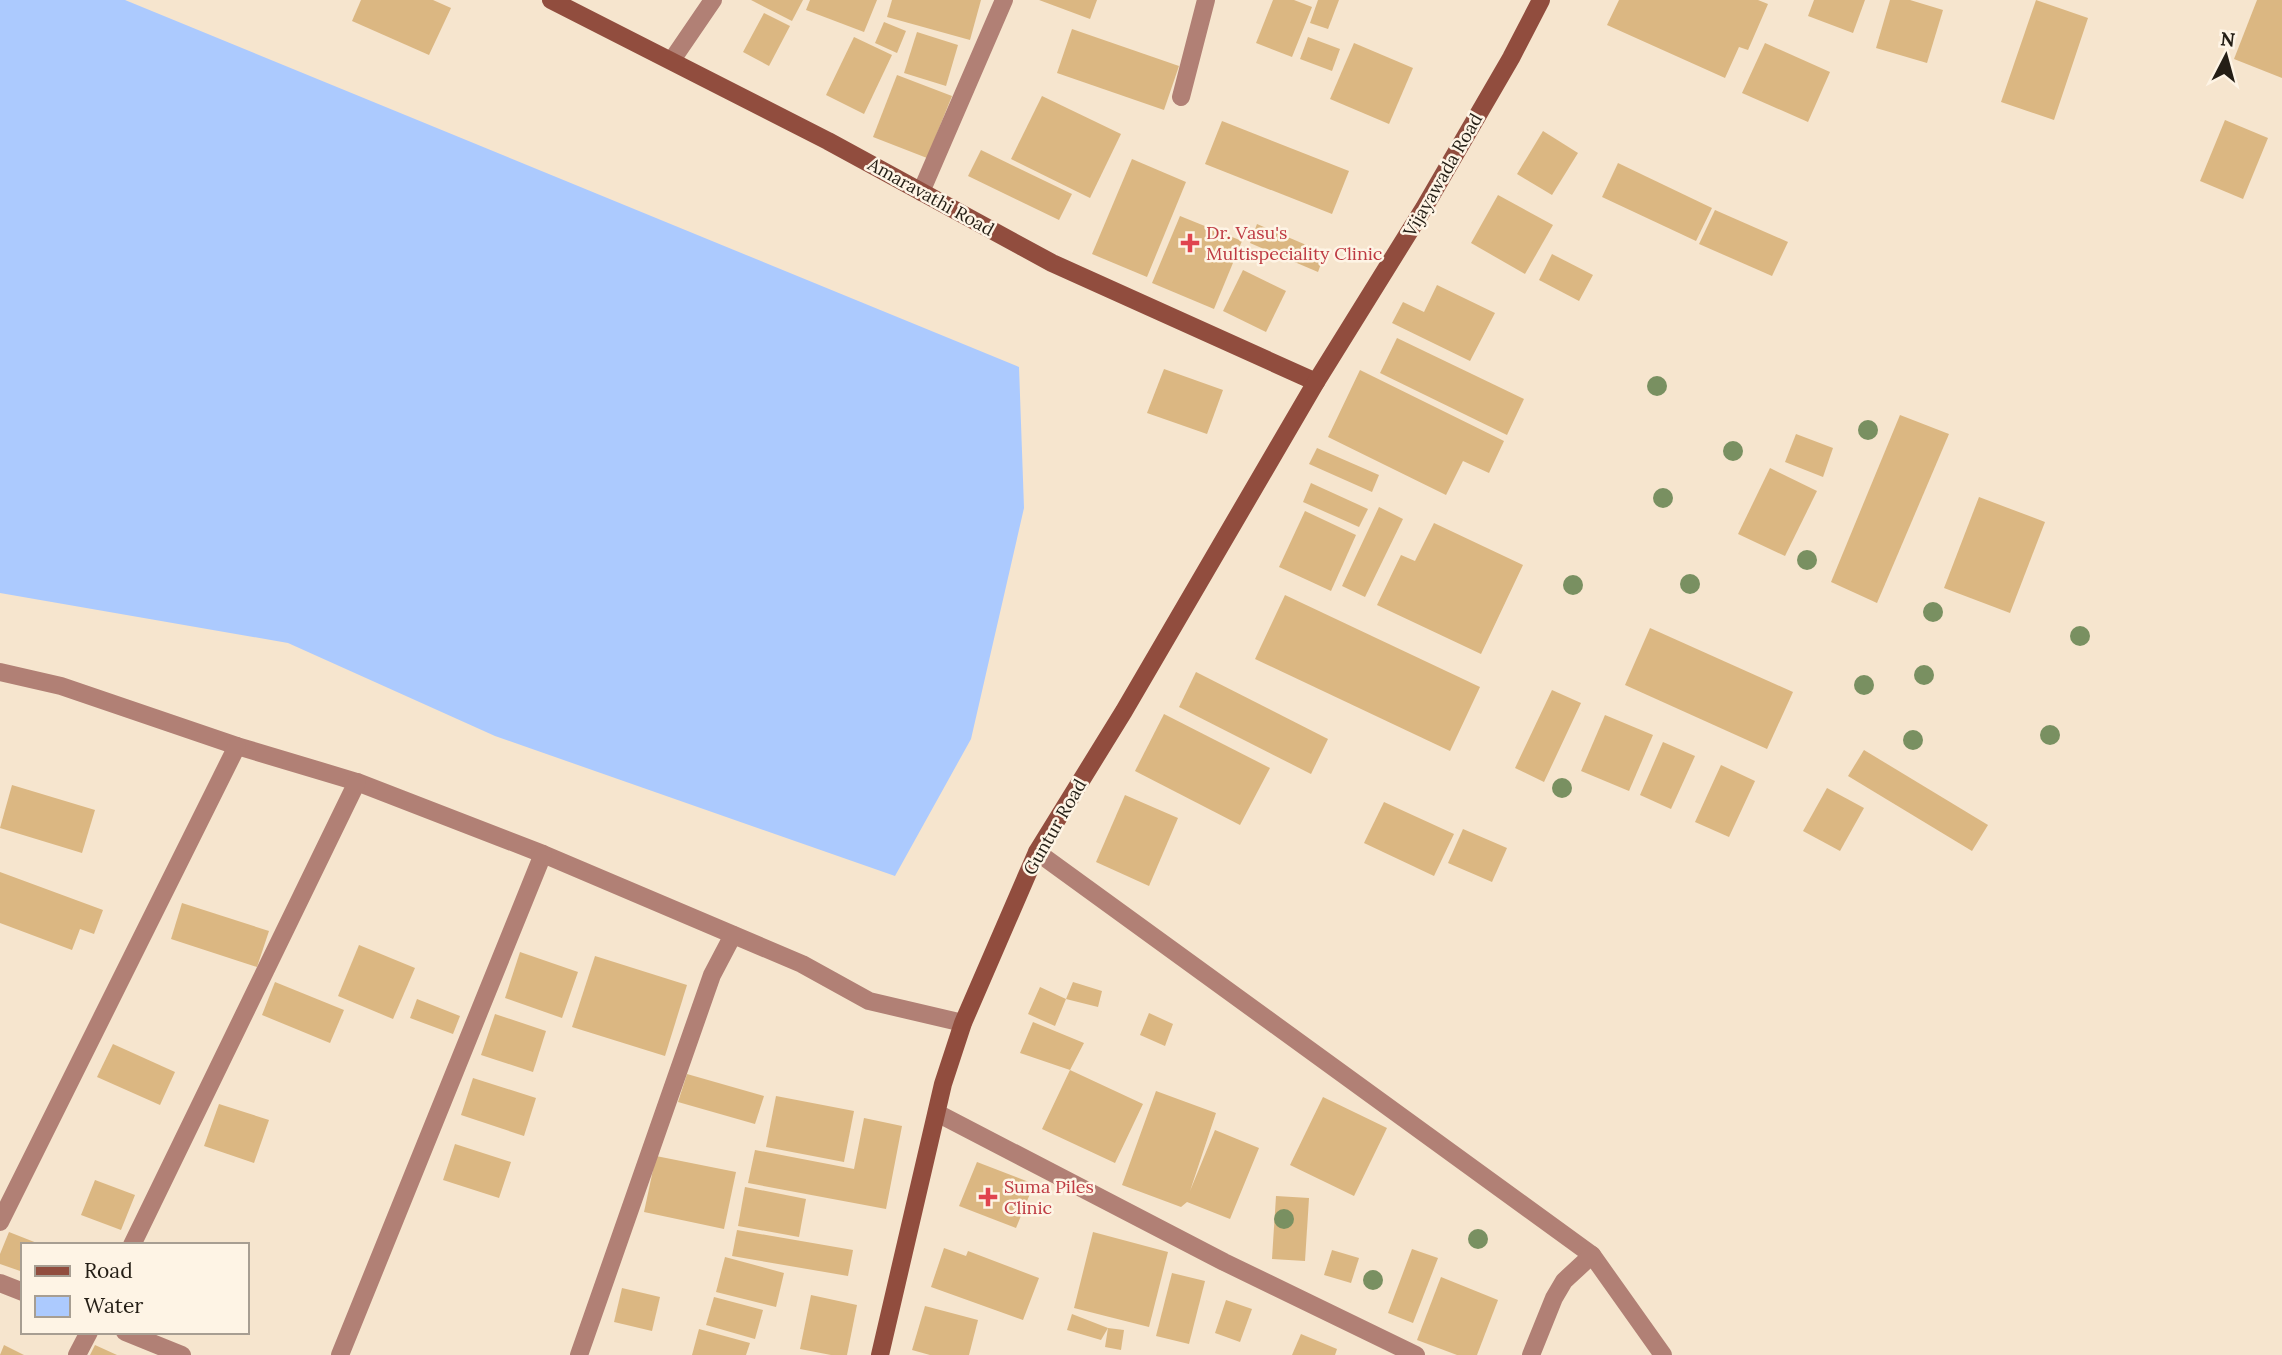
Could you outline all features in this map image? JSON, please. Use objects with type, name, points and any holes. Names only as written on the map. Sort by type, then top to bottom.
[{"type":"main road","name":"Amaravathi Road","points":[[551,0],[672,60],[1052,263],[1316,382]]},
{"type":"main road","name":"Vijayawada Road","points":[[1316,382],[1424,208],[1511,58],[1541,0]]},
{"type":"main road","name":"Guntur Road","points":[[880,1355],[943,1084],[963,1023],[1037,852],[1124,711],[1316,382]]},
{"type":"street","points":[[672,60],[713,0]]},
{"type":"street","points":[[921,192],[1004,0]]},
{"type":"street","points":[[1181,97],[1206,0]]},
{"type":"street","points":[[0,672],[61,686],[237,746],[357,782],[543,854],[802,964],[869,1001],[963,1023]]},
{"type":"street","points":[[0,1222],[237,746]]},
{"type":"street","points":[[133,1243],[357,782]]},
{"type":"street","points":[[1037,852],[1592,1255],[1663,1355]]},
{"type":"street","points":[[340,1355],[543,854]]},
{"type":"street","points":[[579,1355],[712,975],[733,935]]},
{"type":"street","points":[[937,1113],[1224,1262],[1416,1355]]},
{"type":"street","points":[[1531,1355],[1564,1281],[1592,1255]]},
{"type":"street","points":[[0,1283],[21,1291]]},
{"type":"street","points":[[77,1355],[88,1334]]},
{"type":"street","points":[[130,1334],[182,1355]]},
{"type":"water","points":[[0,0],[125,0],[1019,367],[1024,508],[971,739],[895,876],[495,736],[288,643],[0,593]]},
{"type":"building","points":[[361,0],[433,0],[451,8],[429,55],[352,21]]},
{"type":"building","points":[[751,0],[803,0],[792,21]]},
{"type":"building","points":[[810,0],[877,0],[864,32],[806,10]]},
{"type":"building","points":[[892,0],[981,0],[970,40],[887,17]]},
{"type":"building","points":[[1039,0],[1097,0],[1090,19]]},
{"type":"building","points":[[1273,0],[1294,0],[1312,7],[1292,57],[1256,43]]},
{"type":"building","points":[[1318,0],[1339,0],[1328,29],[1310,23]]},
{"type":"building","points":[[1619,0],[1758,0],[1768,4],[1748,50],[1739,47],[1725,78],[1607,25]]},
{"type":"building","points":[[1814,0],[1865,0],[1853,33],[1808,16]]},
{"type":"building","points":[[1890,0],[1910,0],[1943,10],[1927,63],[1876,48]]},
{"type":"building","points":[[2036,0],[2088,18],[2054,120],[2001,102]]},
{"type":"building","points":[[2257,0],[2282,0],[2282,78],[2234,59]]},
{"type":"building","points":[[764,13],[790,26],[769,66],[743,52]]},
{"type":"building","points":[[884,22],[906,31],[897,53],[875,43]]},
{"type":"building","points":[[1072,29],[1179,66],[1164,110],[1057,73]]},
{"type":"building","points":[[917,32],[958,45],[946,86],[904,73]]},
{"type":"building","points":[[854,37],[892,55],[864,114],[826,95]]},
{"type":"building","points":[[1308,37],[1340,49],[1332,71],[1300,59]]},
{"type":"building","points":[[1354,43],[1413,68],[1389,124],[1330,99]]},
{"type":"building","points":[[1765,43],[1830,72],[1808,122],[1742,93]]},
{"type":"building","points":[[897,75],[952,96],[927,158],[873,137]]},
{"type":"building","points":[[1042,96],[1121,134],[1090,198],[1011,159]]},
{"type":"building","points":[[2225,120],[2268,138],[2243,199],[2200,181]]},
{"type":"building","points":[[1222,121],[1349,171],[1332,214],[1205,164]]},
{"type":"building","points":[[1543,131],[1578,153],[1552,195],[1517,174]]},
{"type":"building","points":[[981,150],[1072,194],[1059,220],[968,176]]},
{"type":"building","points":[[1132,159],[1186,182],[1147,277],[1092,254]]},
{"type":"building","points":[[1618,163],[1712,208],[1696,241],[1602,197]]},
{"type":"building","points":[[1498,195],[1553,225],[1525,274],[1471,243]]},
{"type":"building","points":[[1715,210],[1788,242],[1772,276],[1699,244]]},
{"type":"building","points":[[1180,216],[1242,241],[1214,309],[1152,283]]},
{"type":"building","points":[[1257,224],[1325,253],[1318,272],[1250,243]]},
{"type":"building","points":[[1552,254],[1593,275],[1579,301],[1539,280]]},
{"type":"building","points":[[1243,270],[1286,291],[1266,332],[1223,311]]},
{"type":"building","points":[[1437,285],[1495,313],[1470,361],[1392,323],[1403,302],[1424,312]]},
{"type":"building","points":[[1397,338],[1524,399],[1507,435],[1380,373]]},
{"type":"building","points":[[1164,369],[1223,390],[1207,434],[1147,413]]},
{"type":"building","points":[[1360,370],[1504,441],[1489,473],[1463,461],[1446,495],[1328,437]]},
{"type":"building","points":[[1900,415],[1949,434],[1877,603],[1831,582]]},
{"type":"building","points":[[1796,434],[1833,448],[1823,477],[1785,462]]},
{"type":"building","points":[[1317,448],[1379,475],[1372,492],[1309,464]]},
{"type":"building","points":[[1770,468],[1817,491],[1785,556],[1738,534]]},
{"type":"building","points":[[1311,483],[1368,509],[1359,527],[1303,502]]},
{"type":"building","points":[[1979,497],[2045,522],[2010,613],[1944,588]]},
{"type":"building","points":[[1379,507],[1403,519],[1365,597],[1342,586]]},
{"type":"building","points":[[1305,511],[1356,535],[1331,591],[1279,567]]},
{"type":"building","points":[[1434,523],[1523,565],[1481,654],[1377,605],[1401,555],[1415,561]]},
{"type":"building","points":[[1285,595],[1480,687],[1450,751],[1255,659]]},
{"type":"building","points":[[1650,628],[1793,692],[1767,749],[1625,685]]},
{"type":"building","points":[[1196,672],[1328,739],[1311,774],[1179,707]]},
{"type":"building","points":[[1552,690],[1581,703],[1544,782],[1515,768]]},
{"type":"building","points":[[1164,714],[1270,768],[1240,825],[1135,771]]},
{"type":"building","points":[[1605,715],[1653,735],[1629,791],[1581,771]]},
{"type":"building","points":[[1663,742],[1695,756],[1671,809],[1640,795]]},
{"type":"building","points":[[1864,750],[1988,825],[1972,851],[1848,776]]},
{"type":"building","points":[[1721,765],[1755,781],[1729,837],[1695,822]]},
{"type":"building","points":[[12,785],[95,810],[82,853],[0,828]]},
{"type":"building","points":[[1827,788],[1864,808],[1840,851],[1803,831]]},
{"type":"building","points":[[1125,795],[1178,818],[1149,886],[1096,862]]},
{"type":"building","points":[[1384,802],[1454,834],[1434,876],[1364,843]]},
{"type":"building","points":[[1463,829],[1507,848],[1492,882],[1448,863]]},
{"type":"building","points":[[0,872],[103,910],[94,934],[80,929],[72,950],[0,923]]},
{"type":"building","points":[[182,903],[269,931],[257,967],[171,939]]},
{"type":"building","points":[[359,945],[415,968],[393,1019],[338,996]]},
{"type":"building","points":[[520,952],[578,972],[562,1018],[505,998]]},
{"type":"building","points":[[595,956],[687,985],[665,1056],[572,1027]]},
{"type":"building","points":[[275,982],[344,1010],[330,1043],[262,1015]]},
{"type":"building","points":[[1073,982],[1102,991],[1098,1007],[1066,999]]},
{"type":"building","points":[[1040,987],[1066,999],[1055,1026],[1028,1014]]},
{"type":"building","points":[[417,999],[460,1016],[453,1034],[410,1018]]},
{"type":"building","points":[[1149,1013],[1173,1024],[1165,1046],[1140,1035]]},
{"type":"building","points":[[495,1014],[546,1031],[533,1072],[481,1055]]},
{"type":"building","points":[[1033,1022],[1084,1043],[1070,1070],[1020,1053]]},
{"type":"building","points":[[113,1044],[175,1072],[160,1105],[97,1077]]},
{"type":"building","points":[[1070,1070],[1143,1104],[1115,1163],[1042,1129]]},
{"type":"building","points":[[687,1074],[764,1096],[755,1124],[678,1102]]},
{"type":"building","points":[[473,1078],[536,1098],[524,1136],[461,1115]]},
{"type":"building","points":[[1156,1091],[1216,1113],[1190,1191],[1215,1130],[1259,1148],[1230,1219],[1187,1202],[1181,1207],[1122,1185]]},
{"type":"building","points":[[776,1096],[854,1111],[844,1162],[766,1147]]},
{"type":"building","points":[[1323,1097],[1387,1128],[1354,1196],[1290,1165]]},
{"type":"building","points":[[219,1104],[269,1120],[254,1163],[204,1146]]},
{"type":"building","points":[[864,1118],[902,1126],[886,1209],[748,1183],[755,1150],[854,1169]]},
{"type":"building","points":[[455,1144],[511,1162],[499,1198],[443,1180]]},
{"type":"building","points":[[656,1156],[736,1172],[724,1229],[644,1212]]},
{"type":"building","points":[[977,1162],[1034,1184],[1016,1228],[959,1206]]},
{"type":"building","points":[[95,1180],[135,1195],[121,1230],[81,1215]]},
{"type":"building","points":[[745,1187],[806,1199],[799,1237],[738,1226]]},
{"type":"building","points":[[1276,1196],[1309,1198],[1305,1261],[1272,1259]]},
{"type":"building","points":[[737,1230],[853,1250],[848,1276],[732,1256]]},
{"type":"building","points":[[9,1232],[37,1243],[21,1243],[21,1271],[0,1264],[0,1254]]},
{"type":"building","points":[[1093,1232],[1168,1252],[1149,1327],[1074,1308]]},
{"type":"building","points":[[944,1248],[966,1256],[968,1251],[1039,1278],[1023,1320],[931,1287]]},
{"type":"building","points":[[1412,1249],[1438,1258],[1413,1323],[1388,1313]]},
{"type":"building","points":[[1332,1250],[1359,1258],[1351,1283],[1324,1275]]},
{"type":"building","points":[[725,1257],[784,1273],[776,1307],[716,1292]]},
{"type":"building","points":[[1172,1273],[1205,1281],[1189,1344],[1156,1336]]},
{"type":"building","points":[[1441,1277],[1498,1300],[1477,1355],[1457,1355],[1417,1340]]},
{"type":"building","points":[[622,1288],[660,1297],[652,1331],[614,1322]]},
{"type":"building","points":[[811,1295],[857,1305],[847,1355],[800,1349]]},
{"type":"building","points":[[714,1297],[763,1310],[755,1339],[706,1325]]},
{"type":"building","points":[[1226,1300],[1252,1309],[1240,1342],[1215,1333]]},
{"type":"building","points":[[925,1306],[978,1320],[969,1355],[930,1355],[912,1350]]},
{"type":"building","points":[[1072,1314],[1108,1328],[1101,1340],[1067,1330]]},
{"type":"building","points":[[1108,1328],[1124,1330],[1121,1350],[1105,1347]]},
{"type":"building","points":[[699,1329],[750,1343],[746,1355],[692,1355]]},
{"type":"building","points":[[1301,1334],[1337,1349],[1335,1355],[1292,1355]]},
{"type":"building","points":[[4,1345],[24,1355],[0,1355]]},
{"type":"building","points":[[95,1345],[117,1355],[90,1355]]},
{"type":"place","name":"Dr. Vasu's Multispeciality Clinic","points":[[1190,243]]},
{"type":"place","name":"Suma Piles Clinic","points":[[988,1197]]}]
